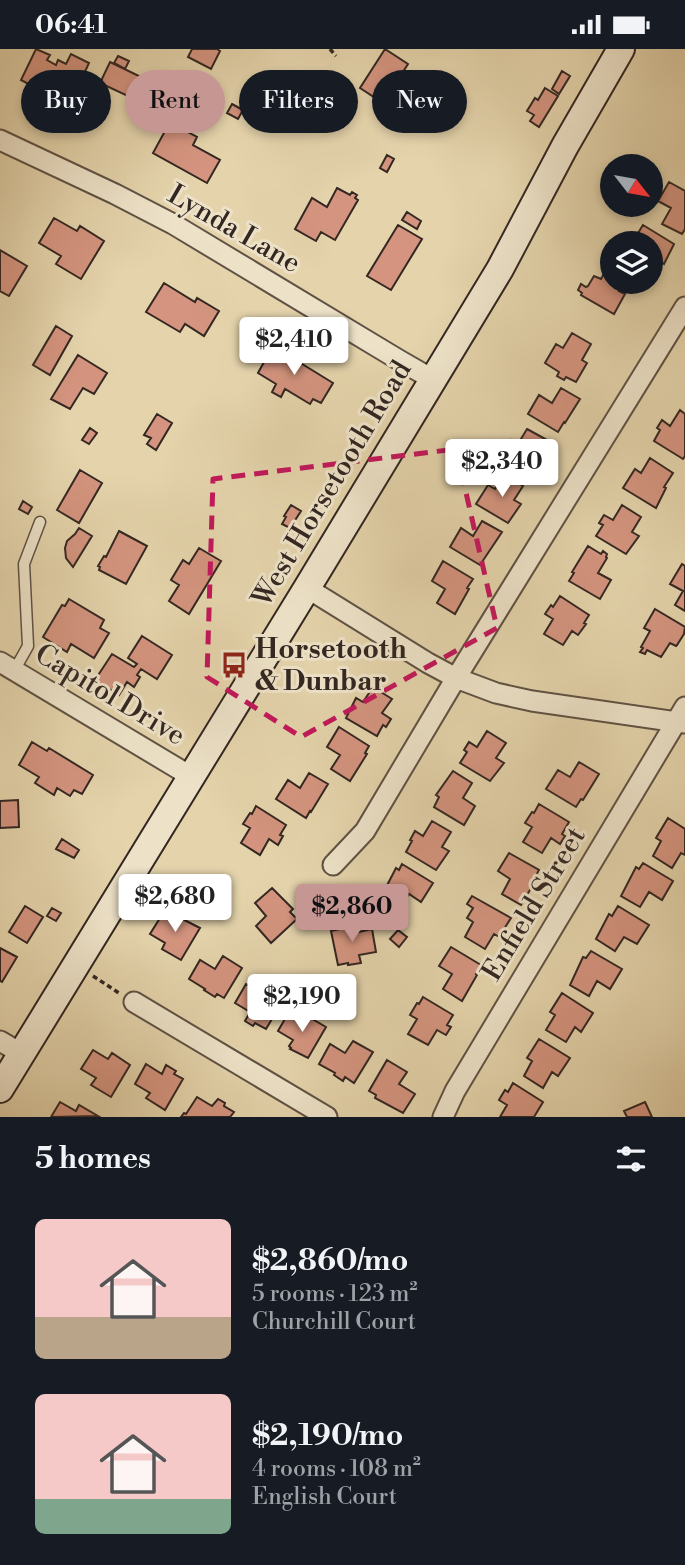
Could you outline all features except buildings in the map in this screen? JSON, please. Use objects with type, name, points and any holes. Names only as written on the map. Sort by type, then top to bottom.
[{"type":"main road","name":"West Horsetooth Road","points":[[0,1089],[11,1048],[76,966],[307,588],[500,269],[621,49]]},
{"type":"street","name":"Lynda Lane","points":[[0,139],[173,224],[432,379]]},
{"type":"street","points":[[333,865],[365,831],[685,307]]},
{"type":"street","points":[[307,588],[428,663],[456,678],[496,693],[532,701],[682,717]]},
{"type":"street","name":"Capitol Drive","points":[[7,666],[192,776]]},
{"type":"street","name":"Enfield Street","points":[[443,1117],[455,1091],[682,717]]},
{"type":"street","points":[[134,1002],[327,1117]]},
{"type":"lane","points":[[7,666],[28,646],[24,564],[40,522]]},
{"type":"path","points":[[330,49],[335,56]]},
{"type":"path","points":[[76,966],[134,1002]]},
{"type":"highlighted area","points":[[456,449],[497,628],[301,737],[207,677],[213,479]]},
{"type":"place","name":"Horsetooth & Dunbar","points":[[234,665]]}]
